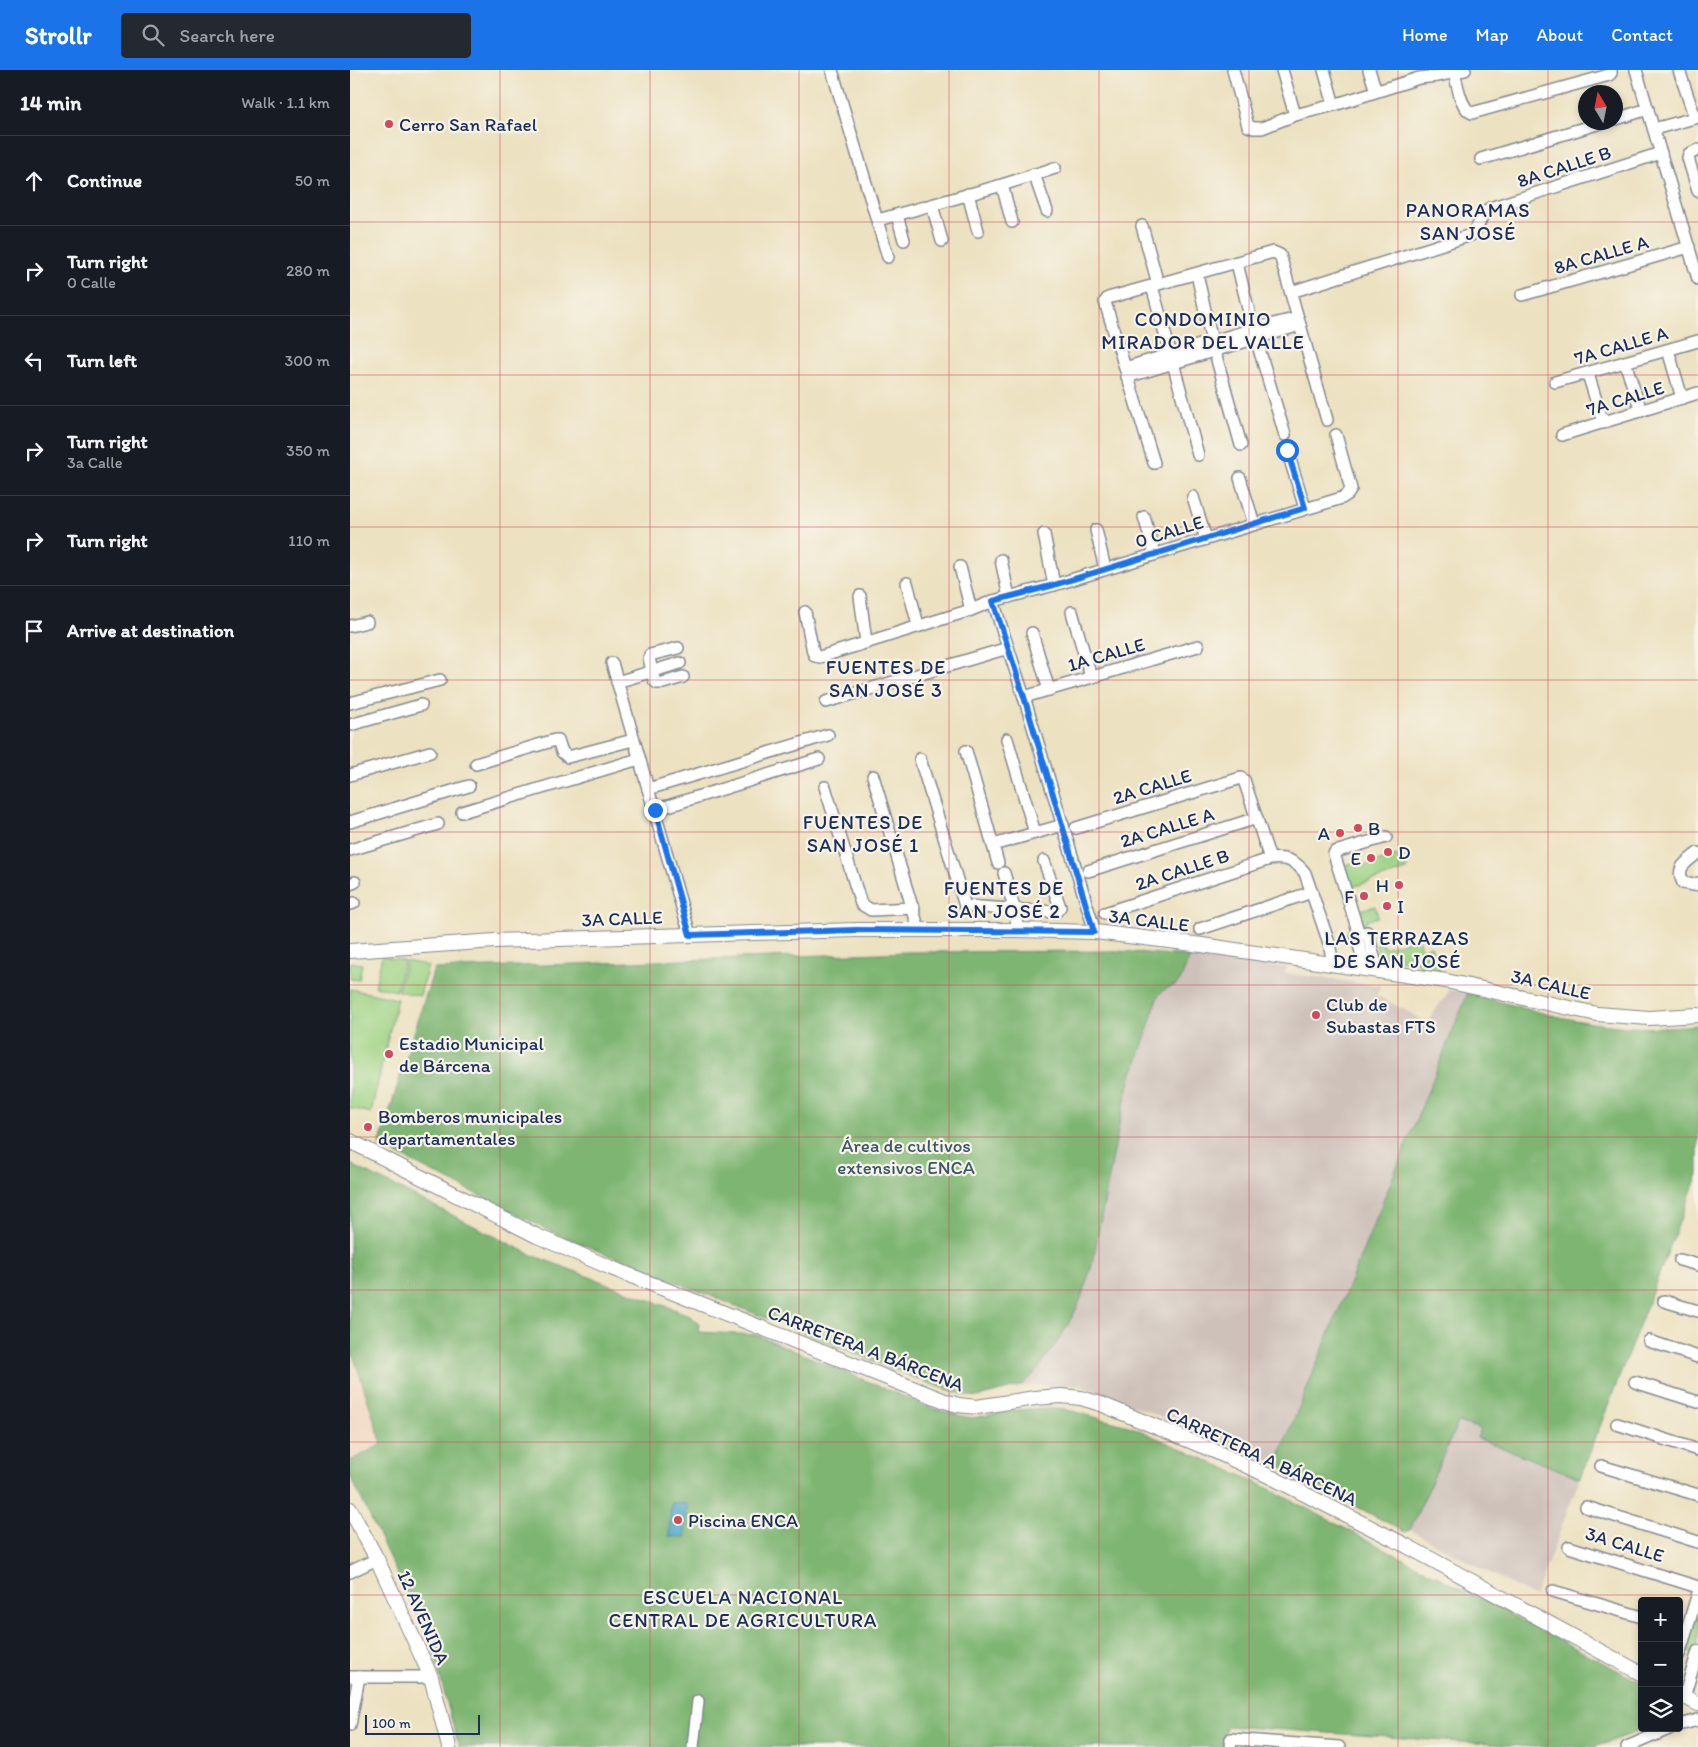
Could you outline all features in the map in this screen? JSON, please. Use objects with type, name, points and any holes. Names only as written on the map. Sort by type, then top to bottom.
[{"type":"main road","name":"3A CALLE","points":[[350,951],[495,941],[856,930],[1094,932],[1202,945],[1446,981],[1597,1014],[1642,1018],[1698,1014]]},
{"type":"main road","name":"CARRETERA A BÁRCENA","points":[[350,1142],[536,1236],[945,1401],[958,1405],[977,1407],[1050,1397],[1081,1398],[1101,1404],[1212,1450],[1407,1546],[1638,1672]]},
{"type":"main road","name":"12 AVENIDA","points":[[350,1509],[377,1559],[431,1677],[449,1747]]},
{"type":"main road","points":[[1683,1696],[1698,1704]]},
{"type":"street","points":[[832,70],[888,257]]},
{"type":"street","points":[[1233,70],[1248,126],[1254,128],[1262,128],[1295,115],[1334,105],[1418,74],[1460,72],[1464,105],[1467,111],[1472,113],[1610,73]]},
{"type":"street","points":[[1282,70],[1295,115]]},
{"type":"street","points":[[1324,70],[1334,105]]},
{"type":"street","points":[[1369,70],[1376,91]]},
{"type":"street","points":[[1636,70],[1698,279]]},
{"type":"street","points":[[1654,129],[1696,117],[1679,70]]},
{"type":"street","points":[[1623,117],[1648,109]]},
{"type":"street","points":[[1481,159],[1578,130]]},
{"type":"street","points":[[1695,151],[1689,154],[1688,158],[1698,190]]},
{"type":"street","name":"8A CALLE B","points":[[1291,292],[1471,235],[1476,230],[1483,213],[1490,208],[1661,153]]},
{"type":"street","points":[[878,220],[1055,168]]},
{"type":"street","points":[[1034,174],[1047,211]]},
{"type":"street","points":[[1002,185],[1012,222]]},
{"type":"street","points":[[968,194],[978,231]]},
{"type":"street","points":[[932,205],[942,241]]},
{"type":"street","points":[[898,215],[904,240]]},
{"type":"street","points":[[1142,226],[1171,358],[1198,455]]},
{"type":"street","name":"8A CALLE A","points":[[1522,296],[1690,247]]},
{"type":"street","points":[[1154,464],[1105,302],[1108,298],[1273,252],[1280,255],[1327,420]]},
{"type":"street","points":[[1237,263],[1285,435]]},
{"type":"street","points":[[1197,274],[1213,346],[1241,445]]},
{"type":"street","points":[[1126,372],[1299,321]]},
{"type":"street","name":"7A CALLE A","points":[[1555,382],[1698,341]]},
{"type":"street","points":[[1668,350],[1682,398]]},
{"type":"street","points":[[1625,362],[1641,411]]},
{"type":"street","points":[[1588,374],[1604,423]]},
{"type":"street","name":"7A CALLE","points":[[1562,435],[1698,394]]},
{"type":"street","name":"0 CALLE","points":[[806,612],[813,652],[815,656],[820,656],[971,610],[993,601],[1054,585],[1342,498],[1348,494],[1350,489],[1336,436]]},
{"type":"street","points":[[1287,450],[1305,508]]},
{"type":"street","points":[[1240,478],[1254,524]]},
{"type":"street","points":[[1192,497],[1206,539]]},
{"type":"street","points":[[1144,517],[1155,554]]},
{"type":"street","points":[[1096,530],[1105,569]]},
{"type":"street","points":[[1044,534],[1054,585]]},
{"type":"street","points":[[1002,560],[1009,597]]},
{"type":"street","points":[[960,567],[971,610]]},
{"type":"street","points":[[907,583],[918,625]]},
{"type":"street","points":[[860,596],[866,642]]},
{"type":"street","points":[[993,601],[1024,697],[1094,932]]},
{"type":"street","points":[[1072,612],[1091,677]]},
{"type":"street","points":[[350,626],[368,622]]},
{"type":"street","points":[[1032,632],[1049,690]]},
{"type":"street","name":"1A CALLE","points":[[1024,697],[1198,646]]},
{"type":"street","points":[[678,648],[650,655],[654,680],[657,683],[662,683],[683,677]]},
{"type":"street","points":[[826,702],[1008,648]]},
{"type":"street","points":[[612,663],[690,935]]},
{"type":"street","points":[[617,682],[680,663]]},
{"type":"street","points":[[350,703],[440,680]]},
{"type":"street","points":[[350,725],[421,705]]},
{"type":"street","points":[[648,789],[828,735]]},
{"type":"street","points":[[1007,739],[1035,833]]},
{"type":"street","points":[[476,764],[555,740],[558,740],[562,752],[568,756],[633,740]]},
{"type":"street","points":[[966,751],[993,845],[1014,908],[1018,930]]},
{"type":"street","points":[[350,775],[430,752]]},
{"type":"street","points":[[462,812],[639,759]]},
{"type":"street","points":[[655,810],[819,759]]},
{"type":"street","points":[[920,759],[965,906],[1056,912],[1060,907],[1044,860]]},
{"type":"street","points":[[873,776],[920,930]]},
{"type":"street","name":"2A CALLE","points":[[1076,828],[1238,778],[1244,780],[1257,818]]},
{"type":"street","points":[[350,822],[469,786]]},
{"type":"street","points":[[825,786],[861,904],[871,910],[914,908]]},
{"type":"street","points":[[1257,818],[1270,859],[1292,860],[1305,873],[1329,942],[1329,964]]},
{"type":"street","name":"2A CALLE A","points":[[1088,871],[1257,818]]},
{"type":"street","points":[[350,850],[438,824]]},
{"type":"street","points":[[993,845],[1062,825]]},
{"type":"street","points":[[1372,970],[1334,854],[1335,852],[1386,837]]},
{"type":"street","points":[[1698,853],[1680,870],[1683,883],[1698,883]]},
{"type":"street","name":"2A CALLE B","points":[[1105,913],[1270,859]]},
{"type":"street","points":[[1200,929],[1312,892]]},
{"type":"street","points":[[1680,1260],[1698,1265]]},
{"type":"street","points":[[1664,1301],[1698,1311]]},
{"type":"street","points":[[1649,1341],[1698,1356]]},
{"type":"street","points":[[1635,1382],[1698,1402]]},
{"type":"street","points":[[1617,1424],[1698,1450]]},
{"type":"street","points":[[1601,1466],[1698,1495]]},
{"type":"street","points":[[1586,1507],[1698,1542]]},
{"type":"street","name":"3A CALLE","points":[[1569,1547],[1698,1586]]},
{"type":"street","points":[[350,1572],[377,1559]]},
{"type":"street","points":[[1553,1591],[1638,1616]]},
{"type":"street","points":[[1683,1630],[1698,1593]]},
{"type":"street","points":[[1683,1692],[1698,1651]]},
{"type":"street","points":[[350,1725],[354,1677],[431,1677]]},
{"type":"street","points":[[693,1747],[698,1701]]},
{"type":"street","points":[[1683,1724],[1698,1720]]},
{"type":"street","points":[[1627,1747],[1662,1732]]},
{"type":"street","points":[[1230,1747],[1231,1739],[1340,1747]]},
{"type":"shaded area","points":[[1190,956],[1288,967],[1284,973],[1381,986],[1376,995],[1427,1022],[1450,990],[1468,993],[1276,1464],[1108,1394],[1076,1385],[1020,1386],[1034,1374],[1061,1337],[1078,1306],[1092,1265],[1120,1120],[1133,1069],[1135,1069],[1158,996],[1164,989],[1180,981]]},
{"type":"shaded area","points":[[350,1344],[382,1444],[350,1461]]},
{"type":"shaded area","points":[[1458,1421],[1481,1429],[1477,1438],[1580,1478],[1535,1597],[1410,1530]]},
{"type":"green space","points":[[1403,854],[1407,870],[1349,888],[1342,866],[1358,861],[1363,866]]},
{"type":"green space","points":[[1375,906],[1378,917],[1365,921],[1367,927],[1365,928],[1357,911]]},
{"type":"green space","points":[[1418,938],[1421,949],[1431,946],[1441,974],[1430,973],[1421,968],[1418,962],[1384,957],[1384,955],[1382,956],[1383,962],[1379,960],[1376,945],[1382,943],[1384,948]]},
{"type":"green space","name":"Área de cultivos extensivos ENCA","points":[[1118,951],[1190,956],[1180,981],[1164,990],[1158,996],[1135,1069],[1133,1069],[1120,1120],[1092,1265],[1078,1306],[1061,1337],[1034,1374],[1020,1386],[978,1397],[938,1387],[554,1233],[379,1145],[434,969],[909,952]]},
{"type":"green space","points":[[382,956],[404,961],[396,991],[375,986]]},
{"type":"green space","points":[[406,961],[428,966],[420,996],[398,991]]},
{"type":"green space","points":[[350,962],[362,964],[359,980],[350,979]]},
{"type":"green space","points":[[350,989],[397,999],[371,1113],[350,1108]]},
{"type":"green space","points":[[1468,993],[1542,1013],[1599,1024],[1648,1028],[1698,1025],[1698,1174],[1580,1478],[1477,1438],[1481,1429],[1458,1422],[1410,1530],[1405,1532],[1276,1464]]},
{"type":"green space","points":[[350,1164],[532,1255],[687,1314],[699,1323],[698,1332],[757,1335],[926,1406],[953,1414],[972,1418],[1017,1410],[1064,1409],[1132,1427],[1256,1482],[1638,1681],[1638,1732],[1595,1747],[1533,1747],[1226,1726],[1224,1747],[459,1747],[429,1636],[409,1599],[350,1475],[350,1461],[382,1444],[350,1345]]},
{"type":"green space","points":[[1698,1593],[1697,1654],[1683,1650],[1683,1642]]},
{"type":"water","name":"Piscina ENCA","points":[[671,1503],[687,1504],[685,1537],[669,1536]]},
{"type":"place","name":"Cerro San Rafael","points":[[389,124]]},
{"type":"place","name":"B","points":[[1358,828]]},
{"type":"place","name":"A","points":[[1340,833]]},
{"type":"place","name":"D","points":[[1388,852]]},
{"type":"place","name":"E","points":[[1371,858]]},
{"type":"place","name":"H","points":[[1399,885]]},
{"type":"place","name":"F","points":[[1364,896]]},
{"type":"place","name":"I","points":[[1387,906]]},
{"type":"place","name":"Club de Subastas FTS","points":[[1316,1015]]},
{"type":"place","name":"Estadio Municipal de Bárcena","points":[[389,1054]]},
{"type":"place","name":"Bomberos municipales departamentales","points":[[368,1127]]},
{"type":"place","name":"Piscina ENCA","points":[[678,1520]]},
{"type":"district","name":"PANORAMAS SAN JOSÉ","points":[[1468,222]]},
{"type":"district","name":"CONDOMINIO MIRADOR DEL VALLE","points":[[1203,330]]},
{"type":"district","name":"FUENTES DE SAN JOSÉ 3","points":[[886,678]]},
{"type":"district","name":"FUENTES DE SAN JOSÉ 1","points":[[863,834]]},
{"type":"district","name":"FUENTES DE SAN JOSÉ 2","points":[[1004,900]]},
{"type":"district","name":"LAS TERRAZAS DE SAN JOSÉ","points":[[1397,950]]},
{"type":"district","name":"ESCUELA NACIONAL CENTRAL DE AGRICULTURA","points":[[743,1608]]},
{"type":"route","points":[[655,810],[690,935],[856,930],[1094,932],[1024,697],[993,601],[1054,585],[1305,508],[1287,450]]}]
